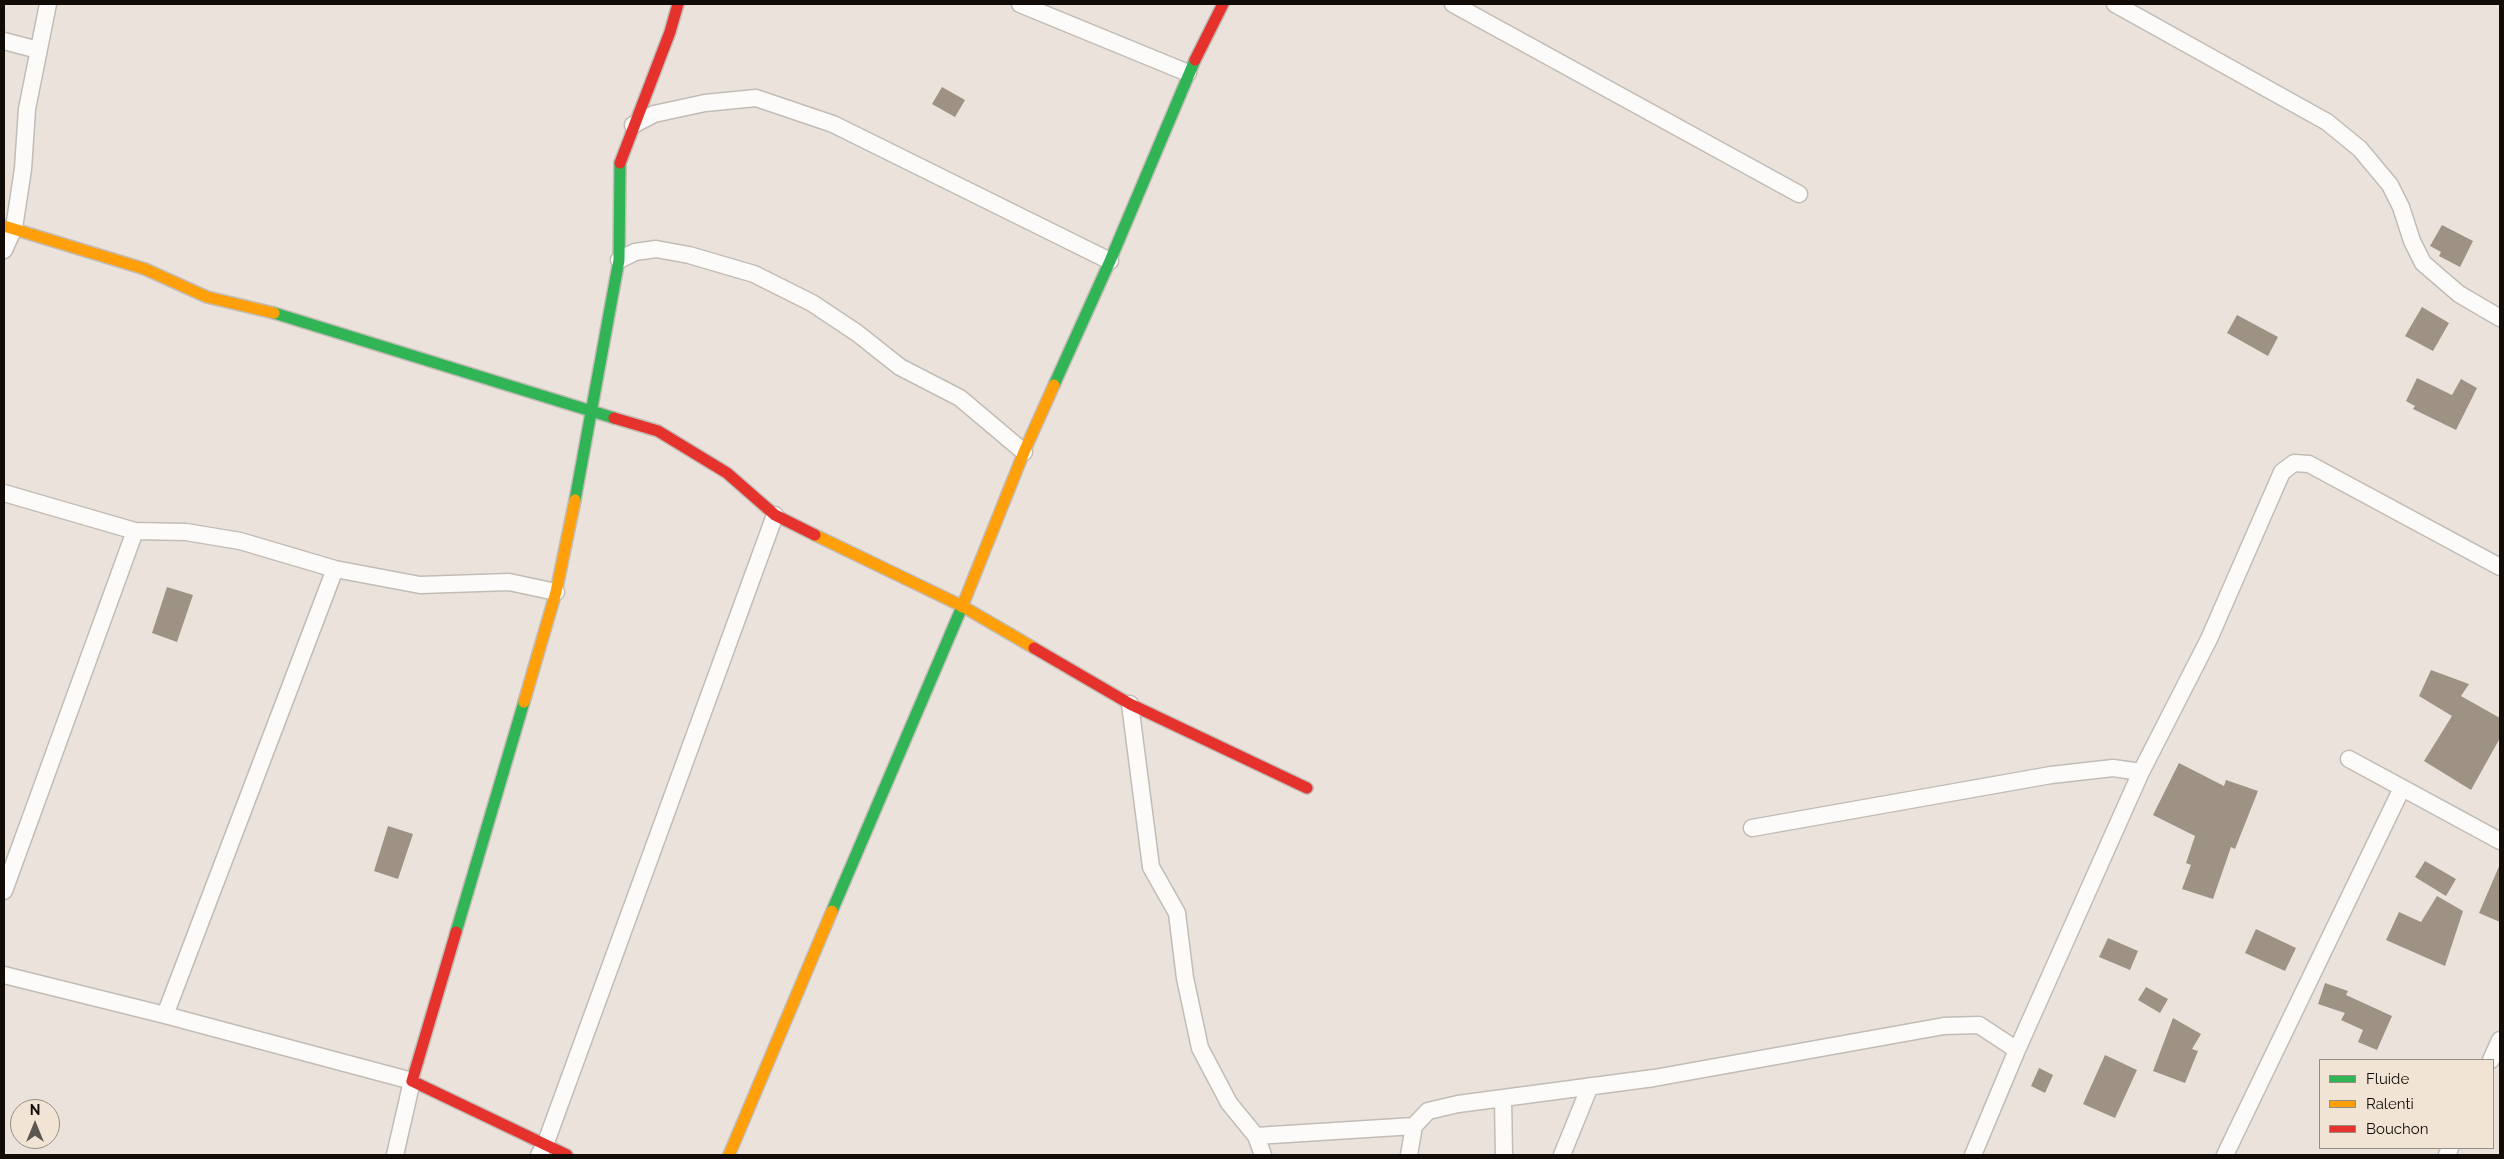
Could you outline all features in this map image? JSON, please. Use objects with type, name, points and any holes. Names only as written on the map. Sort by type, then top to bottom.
[{"type":"street","points":[[4,250],[23,169],[27,109],[48,4]]},
{"type":"street","points":[[395,1155],[412,1081],[556,592],[619,260],[618,167],[670,32],[678,4]]},
{"type":"street","points":[[1020,4],[1188,73]]},
{"type":"street","points":[[729,1155],[962,606],[1024,452],[1110,261],[1188,73],[1223,4]]},
{"type":"street","points":[[1453,4],[1799,194]]},
{"type":"street","points":[[2115,4],[2326,122],[2360,150],[2390,184],[2401,207],[2412,241],[2424,264],[2459,294],[2500,318]]},
{"type":"street","points":[[4,41],[38,50]]},
{"type":"street","points":[[633,125],[654,114],[705,103],[756,98],[833,124],[1110,261]]},
{"type":"street","points":[[9,227],[145,269],[207,297],[261,309],[658,431],[727,473],[775,515],[962,606],[1130,704],[1307,788]]},
{"type":"street","points":[[619,260],[635,252],[656,249],[688,255],[754,274],[812,303],[857,333],[900,367],[960,398],[1024,452]]},
{"type":"street","points":[[1973,1155],[2017,1050],[2140,772],[2209,639],[2282,472],[2294,463],[2309,464],[2500,567]]},
{"type":"street","points":[[4,493],[135,531],[186,532],[240,541],[335,569],[420,585],[509,582],[556,592]]},
{"type":"street","points":[[542,1150],[775,515]]},
{"type":"street","points":[[4,891],[135,531]]},
{"type":"street","points":[[166,1014],[335,569]]},
{"type":"street","points":[[1130,704],[1150,867],[1177,913],[1185,978],[1200,1048],[1228,1103],[1256,1136],[1263,1155]]},
{"type":"street","points":[[2349,759],[2500,841]]},
{"type":"street","points":[[1752,828],[2050,775],[2113,768],[2140,772]]},
{"type":"street","points":[[2226,1155],[2402,788]]},
{"type":"street","points":[[4,975],[166,1014],[412,1081],[542,1150],[567,1155]]},
{"type":"street","points":[[1409,1155],[1414,1126],[1428,1111],[1654,1078],[1944,1026],[1980,1024],[2017,1050]]},
{"type":"street","points":[[2491,1059],[2500,1040]]},
{"type":"street","points":[[1562,1155],[1590,1086]]},
{"type":"street","points":[[1503,1099],[1504,1155]]},
{"type":"street","points":[[1256,1136],[1414,1126]]},
{"type":"building","points":[[942,87],[965,100],[955,117],[932,104]]},
{"type":"building","points":[[2442,225],[2473,241],[2460,267],[2439,256],[2441,252],[2430,246]]},
{"type":"building","points":[[2422,307],[2449,323],[2433,351],[2405,336]]},
{"type":"building","points":[[2237,315],[2278,337],[2268,356],[2227,333]]},
{"type":"building","points":[[2417,378],[2452,395],[2461,379],[2477,388],[2456,430],[2413,409],[2415,406],[2406,401]]},
{"type":"building","points":[[167,587],[193,595],[177,642],[152,633]]},
{"type":"building","points":[[2431,670],[2469,684],[2461,696],[2500,718],[2500,738],[2471,790],[2424,761],[2452,716],[2419,696]]},
{"type":"building","points":[[2179,763],[2224,786],[2226,780],[2258,791],[2235,849],[2231,847],[2213,899],[2182,889],[2191,865],[2186,863],[2195,836],[2153,815]]},
{"type":"building","points":[[388,826],[413,834],[398,879],[374,871]]},
{"type":"building","points":[[2425,861],[2456,879],[2446,896],[2415,877]]},
{"type":"building","points":[[2500,864],[2500,922],[2479,913]]},
{"type":"building","points":[[2437,896],[2463,911],[2445,966],[2386,940],[2399,912],[2421,922]]},
{"type":"building","points":[[2256,929],[2296,948],[2285,971],[2245,953]]},
{"type":"building","points":[[2108,938],[2138,951],[2130,970],[2099,957]]},
{"type":"building","points":[[2325,983],[2348,991],[2346,995],[2392,1016],[2377,1050],[2358,1042],[2363,1030],[2341,1020],[2345,1013],[2318,1004]]},
{"type":"building","points":[[2146,987],[2168,999],[2160,1013],[2138,1000]]},
{"type":"building","points":[[2173,1018],[2201,1034],[2192,1049],[2198,1051],[2185,1083],[2153,1071]]},
{"type":"building","points":[[2105,1055],[2137,1070],[2115,1118],[2083,1104]]},
{"type":"building","points":[[2039,1068],[2053,1075],[2045,1093],[2031,1086]]},
{"type":"traffic: fast","points":[[1054,385],[1110,261],[1195,60]]},
{"type":"traffic: fast","points":[[575,500],[619,260],[620,163]]},
{"type":"traffic: fast","points":[[274,313],[614,418]]},
{"type":"traffic: fast","points":[[832,911],[962,607]]},
{"type":"traffic: fast","points":[[456,932],[524,702]]},
{"type":"traffic: slow","points":[[4,226],[145,269],[207,297],[274,313]]},
{"type":"traffic: slow","points":[[962,607],[1024,452],[1054,385]]},
{"type":"traffic: slow","points":[[524,702],[556,592],[575,500]]},
{"type":"traffic: slow","points":[[815,535],[962,606],[1034,648]]},
{"type":"traffic: slow","points":[[729,1155],[832,911]]},
{"type":"traffic: jam","points":[[620,163],[670,32],[678,4]]},
{"type":"traffic: jam","points":[[1195,60],[1223,4]]},
{"type":"traffic: jam","points":[[614,418],[658,431],[727,473],[775,515],[815,535]]},
{"type":"traffic: jam","points":[[1034,648],[1130,704],[1307,788]]},
{"type":"traffic: jam","points":[[456,932],[412,1081],[567,1155]]}]
